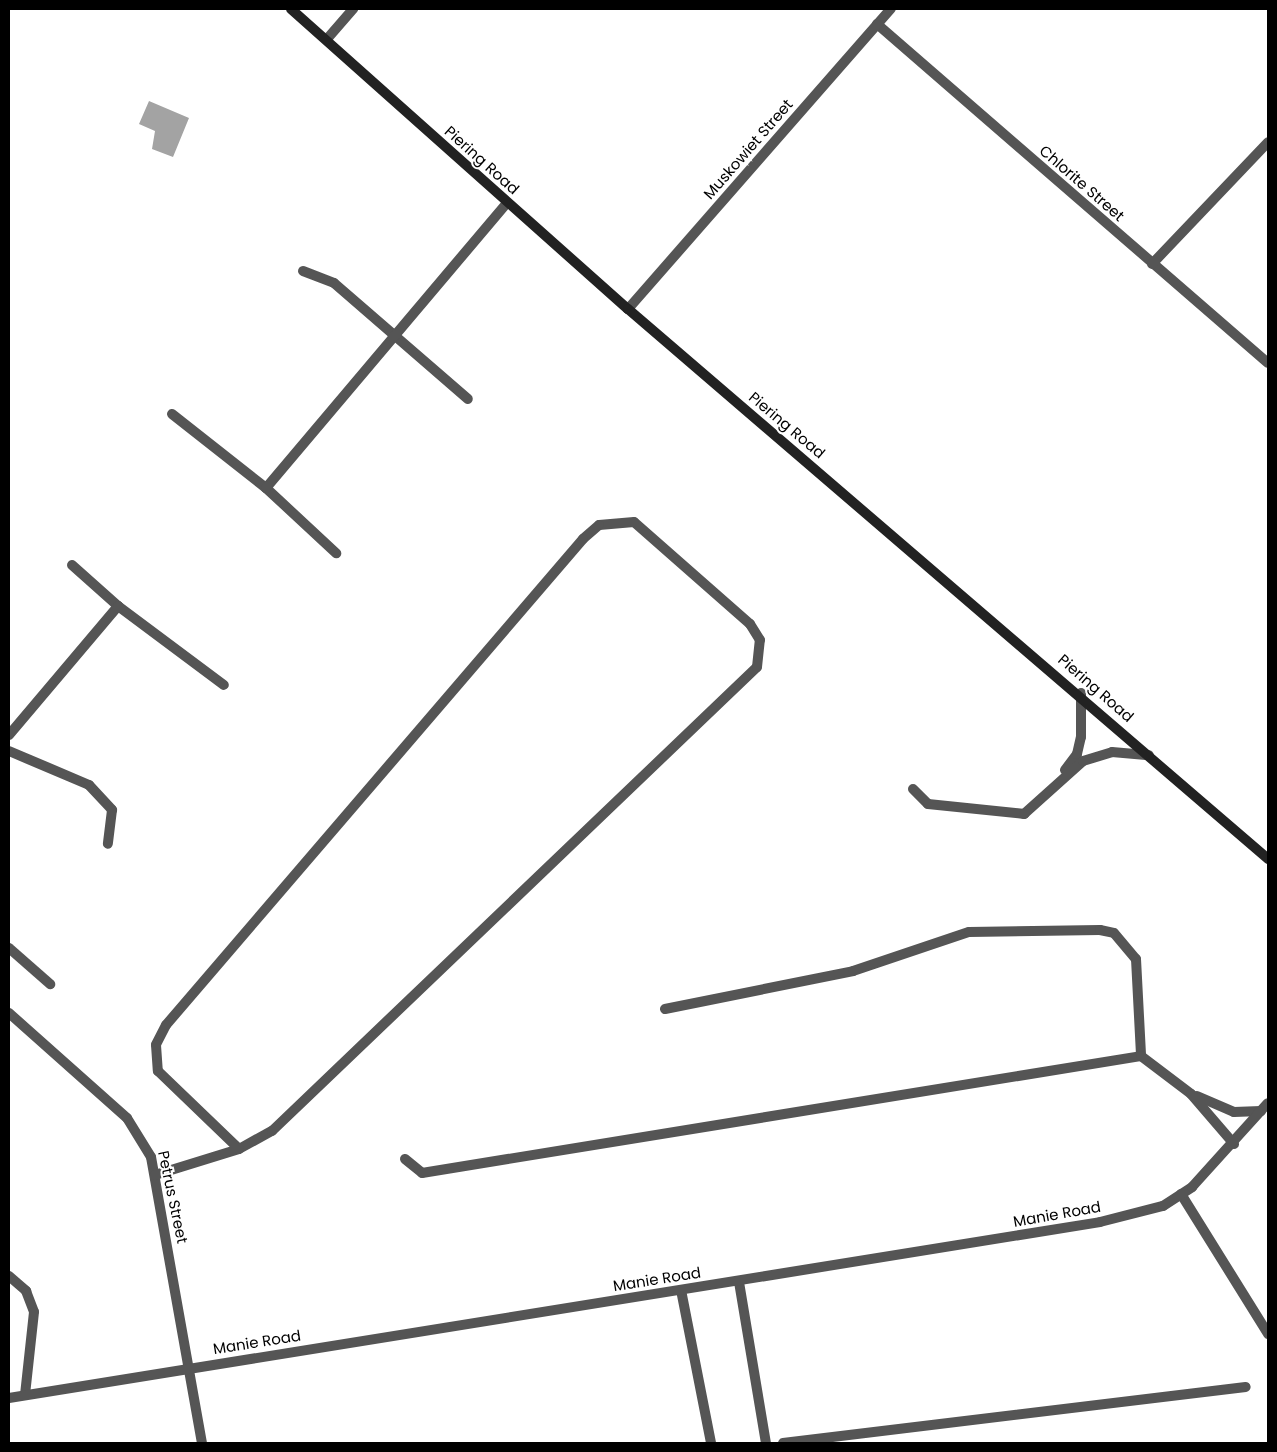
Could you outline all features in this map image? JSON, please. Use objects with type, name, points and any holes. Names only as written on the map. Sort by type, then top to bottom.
[{"type":"street","name":"Piering Road","points":[[291,9],[327,39],[507,203],[628,309],[1081,693],[1268,859]]},
{"type":"street","points":[[327,39],[353,9]]},
{"type":"street","name":"Muskowiet Street","points":[[628,309],[890,9]]},
{"type":"street","name":"Chlorite Street","points":[[877,24],[1268,363]]},
{"type":"street","points":[[1152,264],[1268,142]]},
{"type":"street","points":[[266,488],[397,336],[507,203]]},
{"type":"street","points":[[303,271],[334,283],[468,399]]},
{"type":"street","points":[[172,414],[266,488],[336,553]]},
{"type":"street","points":[[155,1175],[239,1149],[272,1131],[757,667],[760,640],[750,624],[634,522],[599,526],[583,540],[166,1025],[156,1045],[158,1071],[239,1149]]},
{"type":"street","points":[[72,565],[118,606],[224,686]]},
{"type":"street","points":[[9,735],[12,724],[118,606]]},
{"type":"street","points":[[913,789],[928,804],[1019,814],[1027,813],[1052,787],[1078,754],[1084,720],[1081,693]]},
{"type":"street","points":[[9,751],[89,785],[112,810],[108,844]]},
{"type":"street","points":[[1052,787],[1083,761],[1112,752],[1149,754]]},
{"type":"street","points":[[665,1008],[853,971],[970,932],[1100,930],[1114,933],[1136,959],[1141,1056]]},
{"type":"street","points":[[9,948],[50,984]]},
{"type":"street","name":"Petrus Street","points":[[9,1014],[127,1118],[147,1149],[155,1175],[191,1368],[202,1443]]},
{"type":"street","points":[[405,1159],[422,1173],[1141,1056],[1191,1094],[1234,1144]]},
{"type":"street","points":[[1191,1094],[1234,1112],[1261,1111]]},
{"type":"street","name":"Manie Road","points":[[9,1398],[739,1282],[1100,1222],[1163,1206],[1181,1194],[1234,1144],[1268,1103]]},
{"type":"street","points":[[1181,1194],[1268,1334]]},
{"type":"street","points":[[9,1276],[26,1291],[34,1312],[25,1396]]},
{"type":"street","points":[[739,1282],[766,1443]]},
{"type":"street","points":[[681,1290],[711,1443]]},
{"type":"street","points":[[783,1443],[1246,1387]]},
{"type":"shaded area","points":[[149,101],[189,118],[173,157],[152,149],[155,131],[139,124]]}]
